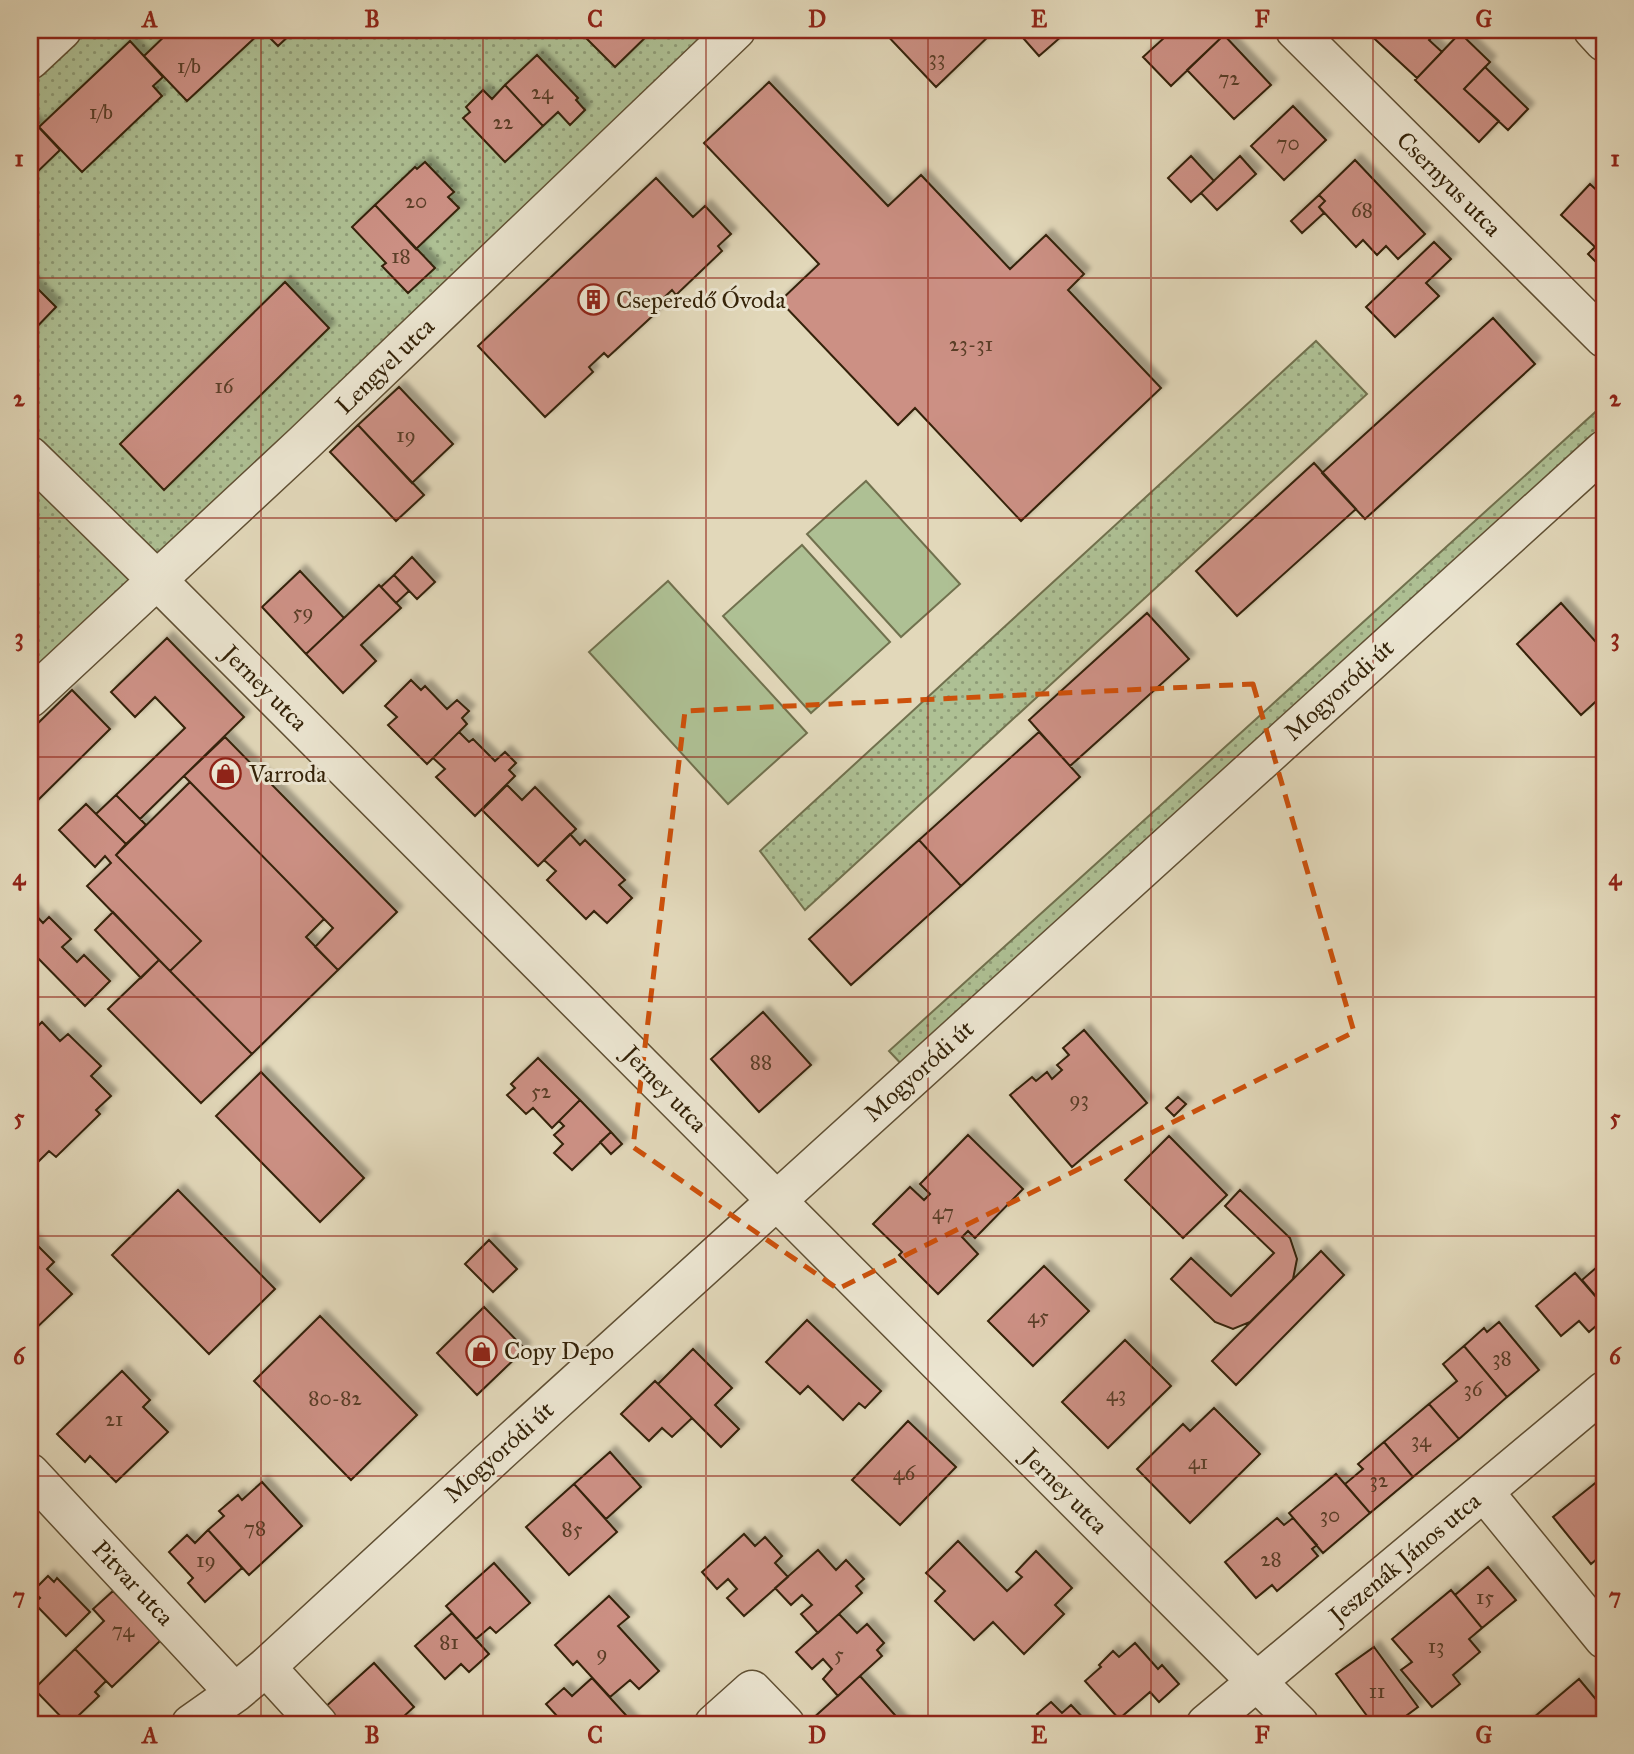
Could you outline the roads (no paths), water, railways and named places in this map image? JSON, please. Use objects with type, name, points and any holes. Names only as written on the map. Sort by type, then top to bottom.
[{"type":"street","points":[[30,60],[62,30]]},
{"type":"street","name":"Lengyel utca","points":[[30,698],[158,581],[736,30]]},
{"type":"street","name":"Csernyus utca","points":[[1295,30],[1604,338]]},
{"type":"street","points":[[1593,30],[1604,42]]},
{"type":"street","name":"Mogyoródi út","points":[[191,1724],[266,1667],[1604,450]]},
{"type":"street","name":"Jerney utca","points":[[30,456],[1299,1724]]},
{"type":"street","name":"Jeszenák János utca","points":[[1206,1724],[1604,1391]]},
{"type":"street","name":"Pitvar utca","points":[[30,1474],[235,1693]]},
{"type":"street","points":[[1484,1492],[1604,1639]]},
{"type":"street","points":[[266,1667],[318,1724]]},
{"type":"street","points":[[714,1724],[752,1690],[785,1724]]},
{"type":"street","name":"Mogyoródi út","points":[[209,1724],[235,1693]]},
{"type":"place","name":"Cseperedő Óvoda","points":[[593,300]]},
{"type":"place","name":"Varroda","points":[[226,774]]},
{"type":"place","name":"Copy Depo","points":[[481,1351]]}]
